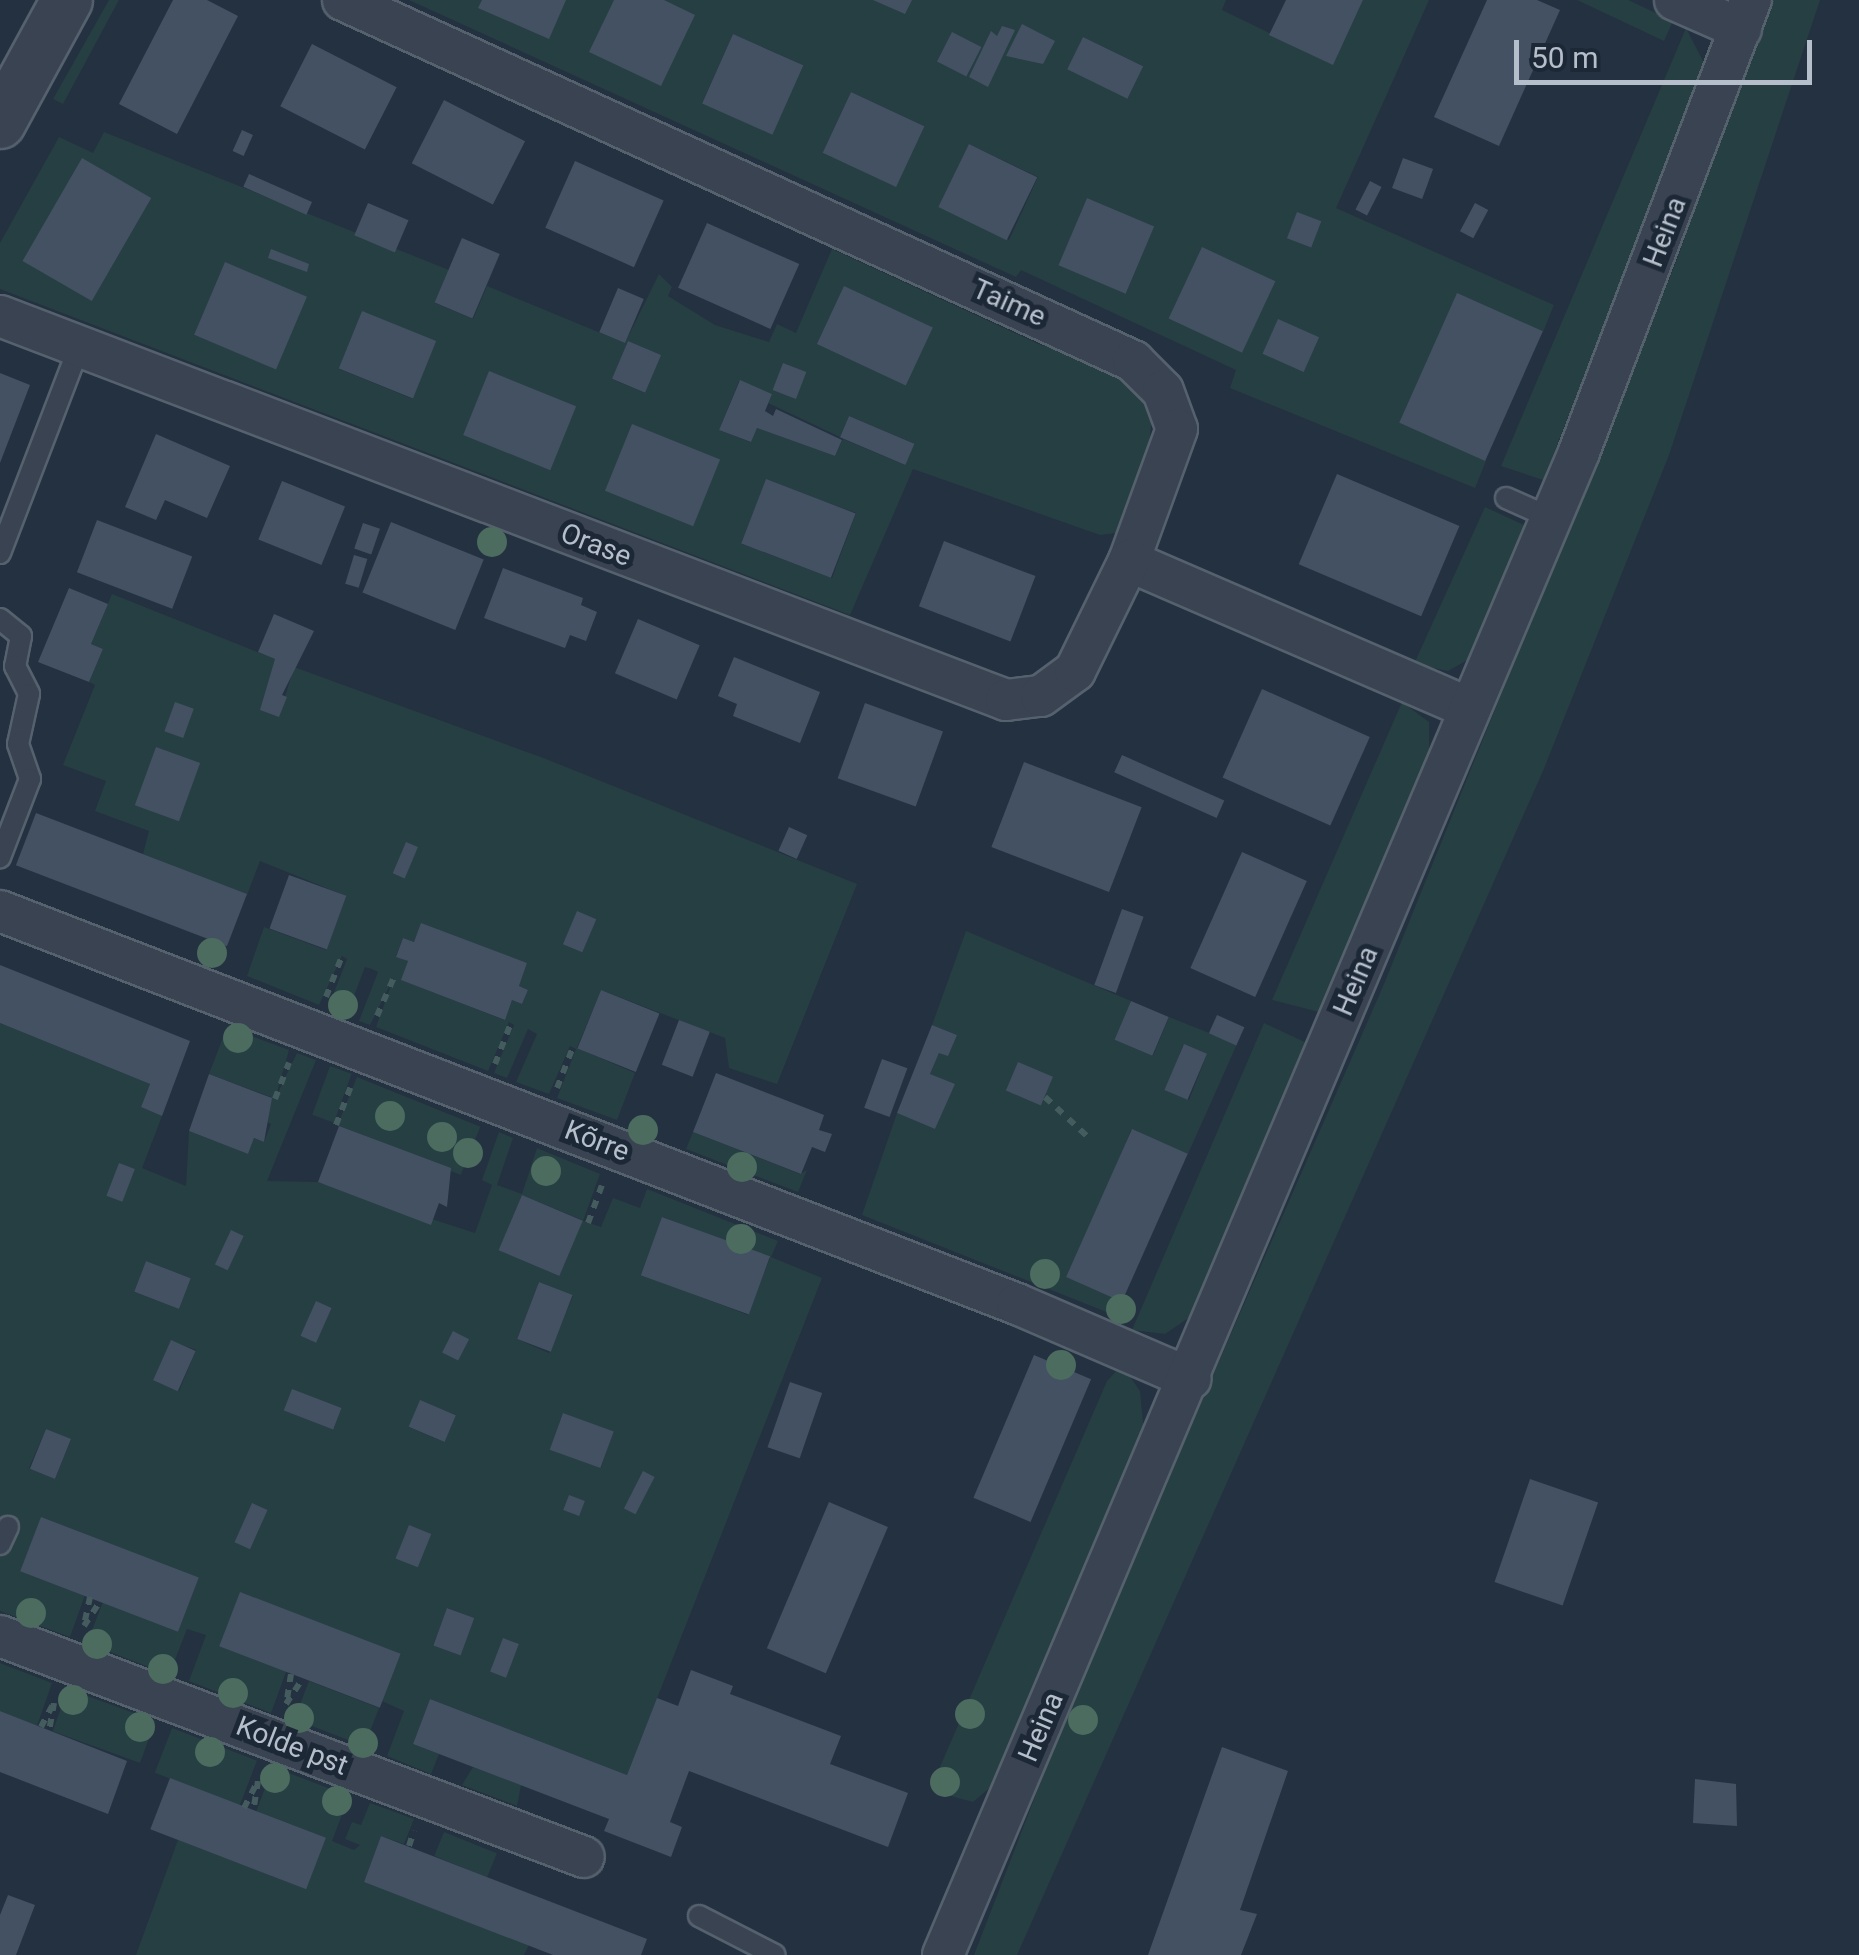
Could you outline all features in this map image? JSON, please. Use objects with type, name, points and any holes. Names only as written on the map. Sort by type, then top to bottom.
[{"type":"street","points":[[0,123],[68,0]]},
{"type":"street","name":"Taime","points":[[343,0],[1133,360],[1163,391],[1177,429],[1128,561]]},
{"type":"street","points":[[1675,0],[1746,14]]},
{"type":"street","name":"Heina","points":[[943,1955],[1191,1379],[1551,518],[1746,14]]},
{"type":"street","name":"Orase","points":[[0,316],[1006,700],[1042,696],[1075,671],[1128,561]]},
{"type":"street","points":[[1128,561],[1469,708]]},
{"type":"street","name":"Kõrre","points":[[0,911],[1017,1304],[1191,1379]]},
{"type":"street","name":"Kolde pst","points":[[0,1636],[584,1857]]},
{"type":"lane","points":[[0,553],[79,347]]},
{"type":"lane","points":[[1506,498],[1551,518]]},
{"type":"lane","points":[[0,620],[21,636],[15,666],[29,694],[18,744],[30,778],[0,857]]},
{"type":"lane","points":[[698,1916],[774,1955]]},
{"type":"path","points":[[320,1012],[342,956]]},
{"type":"path","points":[[371,1031],[394,977]]},
{"type":"path","points":[[489,1077],[511,1023]]},
{"type":"path","points":[[552,1101],[573,1047]]},
{"type":"path","points":[[275,1099],[294,1048]]},
{"type":"path","points":[[336,1124],[356,1071]]},
{"type":"path","points":[[1045,1097],[1090,1138]]},
{"type":"path","points":[[588,1222],[607,1170]]},
{"type":"path","points":[[90,1597],[84,1626],[100,1600]]},
{"type":"path","points":[[290,1674],[286,1704],[302,1678]]},
{"type":"path","points":[[244,1808],[258,1781],[253,1811]]},
{"type":"green space","points":[[109,0],[119,0],[63,104],[53,99]]},
{"type":"green space","points":[[409,0],[482,0],[479,8],[566,0],[1226,0],[1222,10],[1333,64],[1363,0],[1429,0],[1336,208],[1554,305],[1543,332],[1457,294],[1400,423],[1486,461],[1475,488],[1230,388],[1236,370],[1021,270],[1016,277]],"holes":[[[952,33],[981,47],[967,76],[938,61]],[[733,34],[803,65],[772,134],[702,103]],[[1083,37],[1143,66],[1128,98],[1068,69]],[[851,92],[924,126],[895,186],[823,152]],[[969,144],[1038,177],[1008,240]],[[1087,198],[1154,227],[1126,293],[1059,265]]]},
{"type":"green space","points":[[1577,0],[1628,0],[1673,21],[1664,41]]},
{"type":"green space","points":[[1769,0],[1820,0],[1669,455],[1543,771],[1017,1955],[974,1955],[1084,1670],[1384,984],[1676,262]]},
{"type":"green space","points":[[1686,28],[1703,61],[1702,81],[1543,480],[1501,466]]},
{"type":"green space","points":[[104,132],[449,270],[435,303],[473,319],[487,286],[625,343],[659,274],[672,287],[668,296],[715,325],[769,342],[777,324],[796,333],[832,249],[1043,346],[1046,339],[1116,368],[1152,414],[1149,447],[1116,533],[1100,535],[913,469],[850,615],[0,289],[0,243],[59,137],[93,153]],"holes":[[[82,159],[151,198],[92,300],[24,261]],[[306,297],[276,369],[195,335]],[[362,311],[413,399],[339,369]],[[628,341],[661,355],[645,393],[612,379]],[[489,372],[575,406],[551,468],[465,435]],[[739,381],[772,394],[768,403],[840,437],[849,416],[913,443],[905,465],[843,439],[835,456],[757,428],[750,442],[719,430]],[[766,480],[856,513],[832,578],[742,544]]]},
{"type":"green space","points":[[1485,507],[1524,525],[1471,658],[1448,671],[1414,664]]},
{"type":"green space","points":[[112,594],[275,659],[279,717],[294,667],[546,759],[857,884],[777,1084],[729,1068],[725,1038],[601,990],[577,1048],[635,1073],[617,1120],[557,1098],[576,1049],[570,1046],[549,1094],[516,1082],[537,1034],[528,1029],[507,1078],[494,1073],[514,1025],[509,1022],[488,1071],[376,1027],[394,977],[370,1025],[359,1021],[378,972],[372,969],[365,967],[347,1014],[328,1008],[347,959],[342,956],[319,1005],[247,976],[264,927],[326,950],[346,896],[260,861],[247,895],[143,854],[149,831],[95,811],[106,781],[63,765],[95,685],[89,682],[103,649],[91,644]],"holes":[[[200,763],[179,820],[135,805]],[[422,924],[527,963],[519,986],[528,990],[522,1004],[512,1000],[504,1020],[402,980],[408,961],[396,956],[403,938],[414,942]]]},
{"type":"green space","points":[[1402,702],[1429,722],[1429,762],[1323,1013],[1272,1000]]},
{"type":"green space","points":[[966,931],[1131,1001],[1116,1040],[1153,1056],[1169,1017],[1237,1044],[1188,1154],[1131,1130],[1070,1278],[1127,1302],[1119,1317],[862,1215],[897,1113],[935,1129],[954,1085],[930,1074],[939,1053],[957,1035],[932,1025]],"holes":[[[1183,1045],[1207,1054],[1189,1100],[1166,1090]]]},
{"type":"green space","points":[[0,1023],[150,1084],[141,1107],[162,1116],[142,1168],[186,1186],[189,1131],[248,1154],[254,1138],[264,1142],[271,1124],[263,1120],[271,1097],[209,1074],[227,1027],[289,1050],[275,1099],[297,1053],[316,1060],[267,1181],[318,1182],[475,1233],[492,1185],[482,1180],[499,1132],[513,1138],[497,1185],[522,1194],[537,1148],[600,1174],[583,1221],[601,1227],[613,1198],[640,1208],[647,1189],[778,1241],[771,1257],[822,1278],[627,1775],[430,1699],[413,1744],[439,1754],[431,1774],[387,1756],[404,1711],[382,1701],[286,1672],[271,1713],[189,1681],[206,1635],[187,1629],[169,1675],[87,1643],[103,1602],[178,1630],[198,1578],[85,1595],[70,1637],[0,1611]],"holes":[[[522,1195],[582,1220],[559,1276],[499,1250]],[[663,1217],[770,1258],[748,1315],[641,1274]],[[146,1261],[191,1278],[179,1309],[134,1292]],[[539,1282],[573,1296],[549,1353],[517,1339]],[[171,1341],[196,1350],[179,1391],[154,1381]],[[292,1390],[341,1408],[334,1428],[285,1411]],[[420,1401],[456,1415],[444,1442],[409,1427]],[[563,1413],[613,1432],[601,1468],[550,1449]],[[46,1429],[71,1440],[55,1479],[29,1468]],[[448,1608],[474,1618],[459,1655],[433,1645]]]},
{"type":"green space","points":[[1264,1023],[1309,1044],[1193,1315],[1165,1334],[1132,1330]]},
{"type":"green space","points":[[330,1066],[352,1074],[334,1123],[312,1115]]},
{"type":"green space","points":[[357,1077],[480,1127],[461,1175],[338,1125]]},
{"type":"green space","points":[[693,1132],[800,1174],[807,1170],[798,1192],[686,1149]]},
{"type":"green space","points":[[1122,1365],[1140,1391],[1144,1433],[992,1786],[973,1802],[943,1794],[933,1783],[1107,1381]]},
{"type":"green space","points":[[0,1663],[52,1683],[37,1726],[0,1711]]},
{"type":"green space","points":[[309,1681],[379,1708],[364,1746],[294,1719]]},
{"type":"green space","points":[[68,1689],[155,1721],[140,1763],[53,1731]]},
{"type":"green space","points":[[172,1728],[257,1761],[240,1805],[155,1773]]},
{"type":"green space","points":[[273,1767],[349,1796],[332,1841],[354,1850],[360,1845],[345,1839],[352,1822],[361,1825],[370,1803],[414,1819],[404,1844],[381,1836],[364,1882],[529,1945],[524,1955],[136,1955],[178,1840],[306,1889],[325,1839],[256,1812]]},
{"type":"green space","points":[[473,1767],[521,1785],[517,1806],[462,1785]]},
{"type":"green space","points":[[444,1832],[497,1853],[487,1877],[434,1856]]},
{"type":"building","points":[[173,0],[207,0],[238,16],[177,134],[119,104]]},
{"type":"building","points":[[482,0],[566,0],[549,39],[478,8]]},
{"type":"building","points":[[614,0],[664,0],[695,15],[661,86],[589,52]]},
{"type":"building","points":[[873,0],[912,0],[905,14]]},
{"type":"building","points":[[1286,0],[1363,0],[1333,65],[1269,35]]},
{"type":"building","points":[[1487,0],[1537,0],[1560,10],[1499,146],[1434,117]]},
{"type":"building","points":[[1022,24],[1055,41],[1043,64],[1006,56]]},
{"type":"building","points":[[1002,26],[1015,30],[988,87],[969,77],[991,31],[997,36]]},
{"type":"building","points":[[952,32],[981,47],[966,76],[937,61]]},
{"type":"building","points":[[733,34],[803,65],[772,135],[702,103]]},
{"type":"building","points":[[1083,37],[1143,66],[1127,99],[1067,69]]},
{"type":"building","points":[[312,44],[397,87],[365,149],[280,106]]},
{"type":"building","points":[[851,92],[924,126],[896,187],[823,153]]},
{"type":"building","points":[[444,100],[525,141],[493,205],[412,163]]},
{"type":"building","points":[[242,130],[253,135],[244,156],[233,151]]},
{"type":"building","points":[[969,144],[1037,177],[1007,240],[938,207]]},
{"type":"building","points":[[82,158],[151,198],[92,301],[23,261]]},
{"type":"building","points":[[1403,158],[1433,169],[1422,199],[1392,188]]},
{"type":"building","points":[[575,161],[664,200],[634,267],[545,228]]},
{"type":"building","points":[[249,174],[312,202],[306,215],[243,187]]},
{"type":"building","points":[[1370,181],[1382,187],[1367,215],[1355,210]]},
{"type":"building","points":[[1087,198],[1154,227],[1126,294],[1058,265]]},
{"type":"building","points":[[368,203],[409,220],[395,252],[354,235]]},
{"type":"building","points":[[1475,203],[1488,210],[1473,238],[1460,231]]},
{"type":"building","points":[[1297,212],[1321,221],[1311,247],[1287,238]]},
{"type":"building","points":[[707,223],[799,264],[770,329],[678,288]]},
{"type":"building","points":[[462,238],[500,254],[472,318],[435,302]]},
{"type":"building","points":[[1202,247],[1275,281],[1242,353],[1169,319]]},
{"type":"building","points":[[271,249],[309,264],[307,272],[268,258]]},
{"type":"building","points":[[225,262],[307,297],[276,369],[194,335]]},
{"type":"building","points":[[844,286],[933,327],[906,385],[817,344]]},
{"type":"building","points":[[618,288],[644,299],[625,343],[599,332]]},
{"type":"building","points":[[1457,293],[1543,331],[1485,461],[1399,423]]},
{"type":"building","points":[[362,311],[436,341],[413,398],[339,368]]},
{"type":"building","points":[[1278,319],[1319,337],[1304,372],[1263,354]]},
{"type":"building","points":[[628,341],[661,355],[645,393],[612,379]]},
{"type":"building","points":[[783,363],[806,372],[796,399],[773,390]]},
{"type":"building","points":[[489,371],[576,406],[550,470],[463,435]]},
{"type":"building","points":[[0,373],[30,385],[0,463]]},
{"type":"building","points":[[740,380],[772,394],[765,411],[773,416],[776,409],[842,440],[835,456],[757,428],[751,442],[719,430]]},
{"type":"building","points":[[849,416],[914,444],[905,465],[840,437]]},
{"type":"building","points":[[632,424],[720,460],[693,526],[605,491]]},
{"type":"building","points":[[156,434],[230,466],[207,518],[165,500],[156,520],[125,507]]},
{"type":"building","points":[[1337,474],[1459,526],[1421,616],[1299,564]]},
{"type":"building","points":[[766,479],[856,513],[831,578],[741,543]]},
{"type":"building","points":[[282,481],[345,506],[321,565],[258,539]]},
{"type":"building","points":[[97,520],[192,557],[172,609],[77,572]]},
{"type":"building","points":[[391,522],[484,559],[455,630],[363,592]]},
{"type":"building","points":[[363,523],[380,529],[371,554],[354,549]]},
{"type":"building","points":[[944,541],[1035,576],[1010,641],[919,606]]},
{"type":"building","points":[[354,555],[367,559],[359,588],[345,584]]},
{"type":"building","points":[[503,568],[583,598],[581,605],[597,612],[586,641],[570,635],[565,648],[484,618]]},
{"type":"building","points":[[69,588],[108,604],[91,644],[103,649],[89,682],[38,662]]},
{"type":"building","points":[[274,614],[314,631],[282,695],[287,697],[279,717],[260,710],[275,659],[258,652]]},
{"type":"building","points":[[638,619],[700,645],[677,699],[615,673]]},
{"type":"building","points":[[734,657],[820,692],[800,743],[733,716],[737,704],[718,696]]},
{"type":"building","points":[[1262,689],[1370,737],[1330,826],[1223,778]]},
{"type":"building","points":[[175,702],[194,709],[183,738],[164,731]]},
{"type":"building","points":[[865,703],[943,731],[916,807],[838,778]]},
{"type":"building","points":[[156,747],[200,763],[179,821],[135,805]]},
{"type":"building","points":[[1122,755],[1224,801],[1217,818],[1114,772]]},
{"type":"building","points":[[1024,762],[1142,807],[1109,892],[991,847]]},
{"type":"building","points":[[36,813],[247,894],[227,946],[16,865]]},
{"type":"building","points":[[789,827],[807,835],[797,859],[778,851]]},
{"type":"building","points":[[406,842],[418,847],[405,878],[393,873]]},
{"type":"building","points":[[1242,852],[1307,881],[1255,997],[1190,968]]},
{"type":"building","points":[[289,875],[346,896],[327,949],[270,929]]},
{"type":"building","points":[[1122,909],[1144,917],[1116,993],[1094,985]]},
{"type":"building","points":[[577,911],[596,919],[582,952],[563,944]]},
{"type":"building","points":[[421,923],[527,963],[519,986],[528,990],[522,1004],[512,1000],[505,1020],[401,980],[408,961],[396,957],[403,938],[414,942]]},
{"type":"building","points":[[0,965],[190,1041],[162,1116],[141,1107],[150,1084],[0,1023]]},
{"type":"building","points":[[601,990],[659,1014],[636,1072],[577,1048]]},
{"type":"building","points":[[1131,1001],[1169,1017],[1152,1056],[1115,1040]]},
{"type":"building","points":[[1217,1015],[1244,1027],[1236,1045],[1209,1033]]},
{"type":"building","points":[[679,1020],[710,1032],[693,1077],[662,1065]]},
{"type":"building","points":[[932,1025],[957,1035],[948,1056],[939,1053],[930,1074],[955,1084],[935,1129],[897,1113]]},
{"type":"building","points":[[1184,1044],[1207,1054],[1187,1100],[1164,1090]]},
{"type":"building","points":[[882,1059],[907,1068],[890,1117],[864,1108]]},
{"type":"building","points":[[1018,1062],[1053,1077],[1041,1105],[1006,1091]]},
{"type":"building","points":[[716,1073],[824,1115],[819,1130],[832,1134],[825,1152],[812,1147],[801,1174],[693,1132]]},
{"type":"building","points":[[209,1074],[272,1098],[264,1142],[254,1138],[248,1154],[189,1131]]},
{"type":"building","points":[[339,1126],[451,1168],[447,1207],[439,1203],[431,1225],[318,1182]]},
{"type":"building","points":[[1132,1129],[1188,1154],[1122,1302],[1066,1277]]},
{"type":"building","points":[[119,1163],[135,1169],[122,1202],[106,1196]]},
{"type":"building","points":[[522,1195],[583,1221],[559,1276],[499,1250]]},
{"type":"building","points":[[662,1217],[770,1256],[749,1315],[641,1275]]},
{"type":"building","points":[[231,1230],[244,1236],[228,1270],[215,1264]]},
{"type":"building","points":[[146,1261],[191,1278],[179,1309],[134,1292]]},
{"type":"building","points":[[539,1282],[573,1295],[551,1352],[517,1339]]},
{"type":"building","points":[[316,1301],[332,1308],[316,1343],[301,1336]]},
{"type":"building","points":[[453,1331],[469,1339],[458,1361],[442,1352]]},
{"type":"building","points":[[171,1340],[196,1351],[178,1391],[153,1380]]},
{"type":"building","points":[[1034,1355],[1091,1379],[1031,1522],[973,1498]]},
{"type":"building","points":[[790,1382],[822,1393],[800,1458],[768,1447]]},
{"type":"building","points":[[292,1389],[341,1408],[333,1429],[284,1410]]},
{"type":"building","points":[[420,1400],[456,1415],[445,1442],[409,1427]]},
{"type":"building","points":[[563,1413],[614,1431],[600,1468],[550,1450]]},
{"type":"building","points":[[46,1429],[71,1439],[55,1479],[30,1469]]},
{"type":"building","points":[[643,1471],[655,1477],[636,1514],[624,1508]]},
{"type":"building","points":[[1530,1479],[1598,1502],[1563,1606],[1495,1582]]},
{"type":"building","points":[[569,1495],[585,1501],[579,1516],[563,1510]]},
{"type":"building","points":[[829,1502],[888,1527],[826,1673],[767,1648]]},
{"type":"building","points":[[252,1503],[268,1510],[250,1549],[235,1542]]},
{"type":"building","points":[[41,1517],[199,1578],[178,1632],[20,1571]]},
{"type":"building","points":[[409,1525],[431,1534],[418,1567],[396,1558]]},
{"type":"building","points":[[240,1592],[401,1654],[380,1708],[219,1646]]},
{"type":"building","points":[[447,1608],[474,1618],[461,1656],[433,1646]]},
{"type":"building","points":[[503,1638],[519,1644],[506,1678],[490,1672]]},
{"type":"building","points":[[691,1670],[733,1686],[730,1694],[841,1736],[830,1764],[908,1793],[888,1847],[689,1771],[670,1822],[682,1827],[671,1857],[604,1831],[609,1819],[413,1744],[430,1699],[627,1775],[657,1698],[678,1706]]},
{"type":"building","points":[[0,1711],[127,1761],[108,1814],[0,1772]]},
{"type":"building","points":[[1222,1747],[1288,1771],[1240,1910],[1257,1914],[1241,1955],[1148,1955]]},
{"type":"building","points":[[170,1778],[326,1838],[306,1889],[150,1829]]},
{"type":"building","points":[[1695,1779],[1736,1784],[1737,1826],[1693,1823]]},
{"type":"building","points":[[381,1836],[647,1939],[641,1955],[553,1955],[364,1882]]},
{"type":"building","points":[[8,1895],[35,1905],[16,1955],[0,1955],[0,1915]]}]
